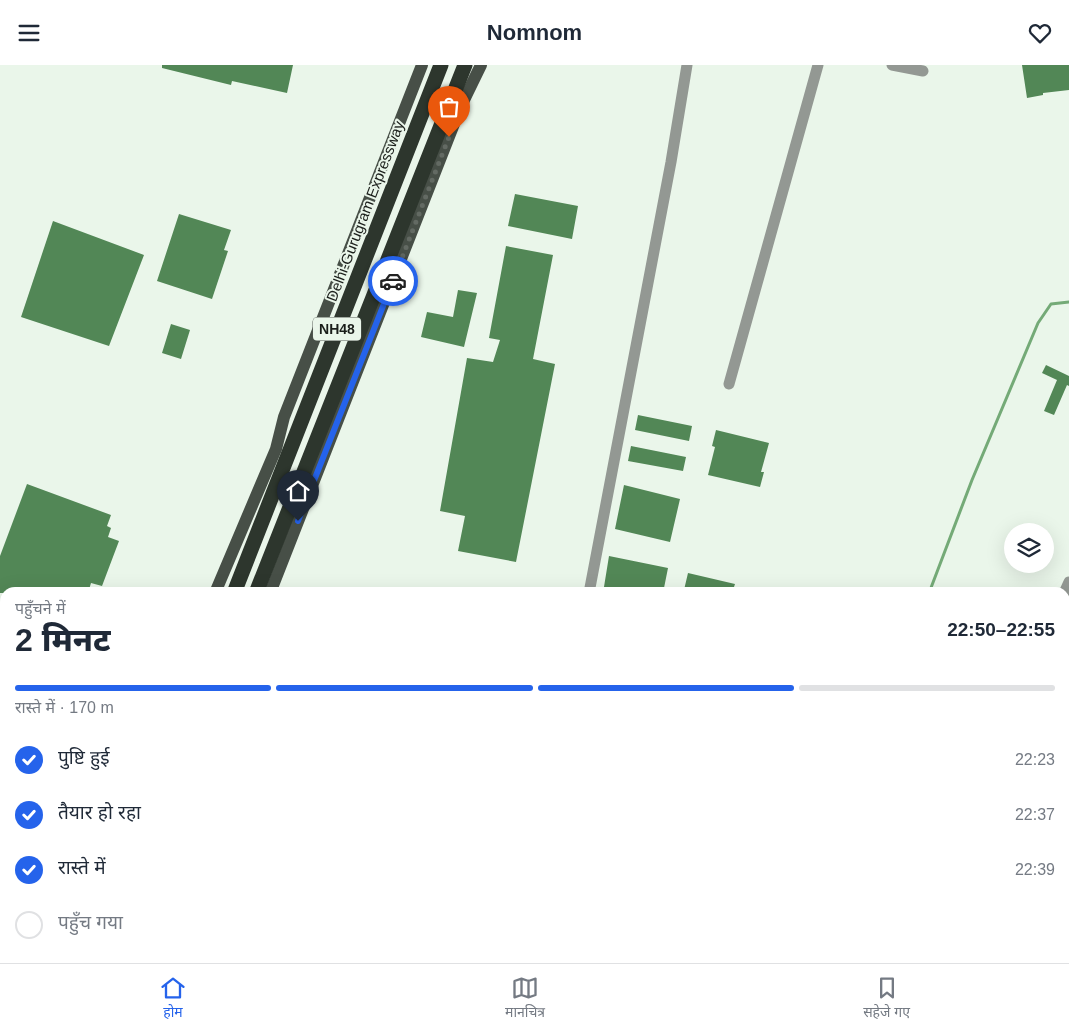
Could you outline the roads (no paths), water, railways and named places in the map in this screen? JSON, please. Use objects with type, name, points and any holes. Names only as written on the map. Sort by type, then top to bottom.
[{"type":"highway","name":"Delhi-Gurugram Expressway","points":[[236,587],[441,65]]},
{"type":"highway","name":"NH48","points":[[258,587],[464,65]]},
{"type":"main road","points":[[218,587],[276,449],[284,417],[422,65]]},
{"type":"main road","points":[[272,587],[461,106],[481,65]]},
{"type":"street","points":[[590,587],[671,162],[687,65]]},
{"type":"street","points":[[729,384],[818,65]]},
{"type":"street","points":[[892,65],[923,71]]},
{"type":"waterway","points":[[931,587],[972,480],[1038,323],[1051,304],[1069,302]]}]
